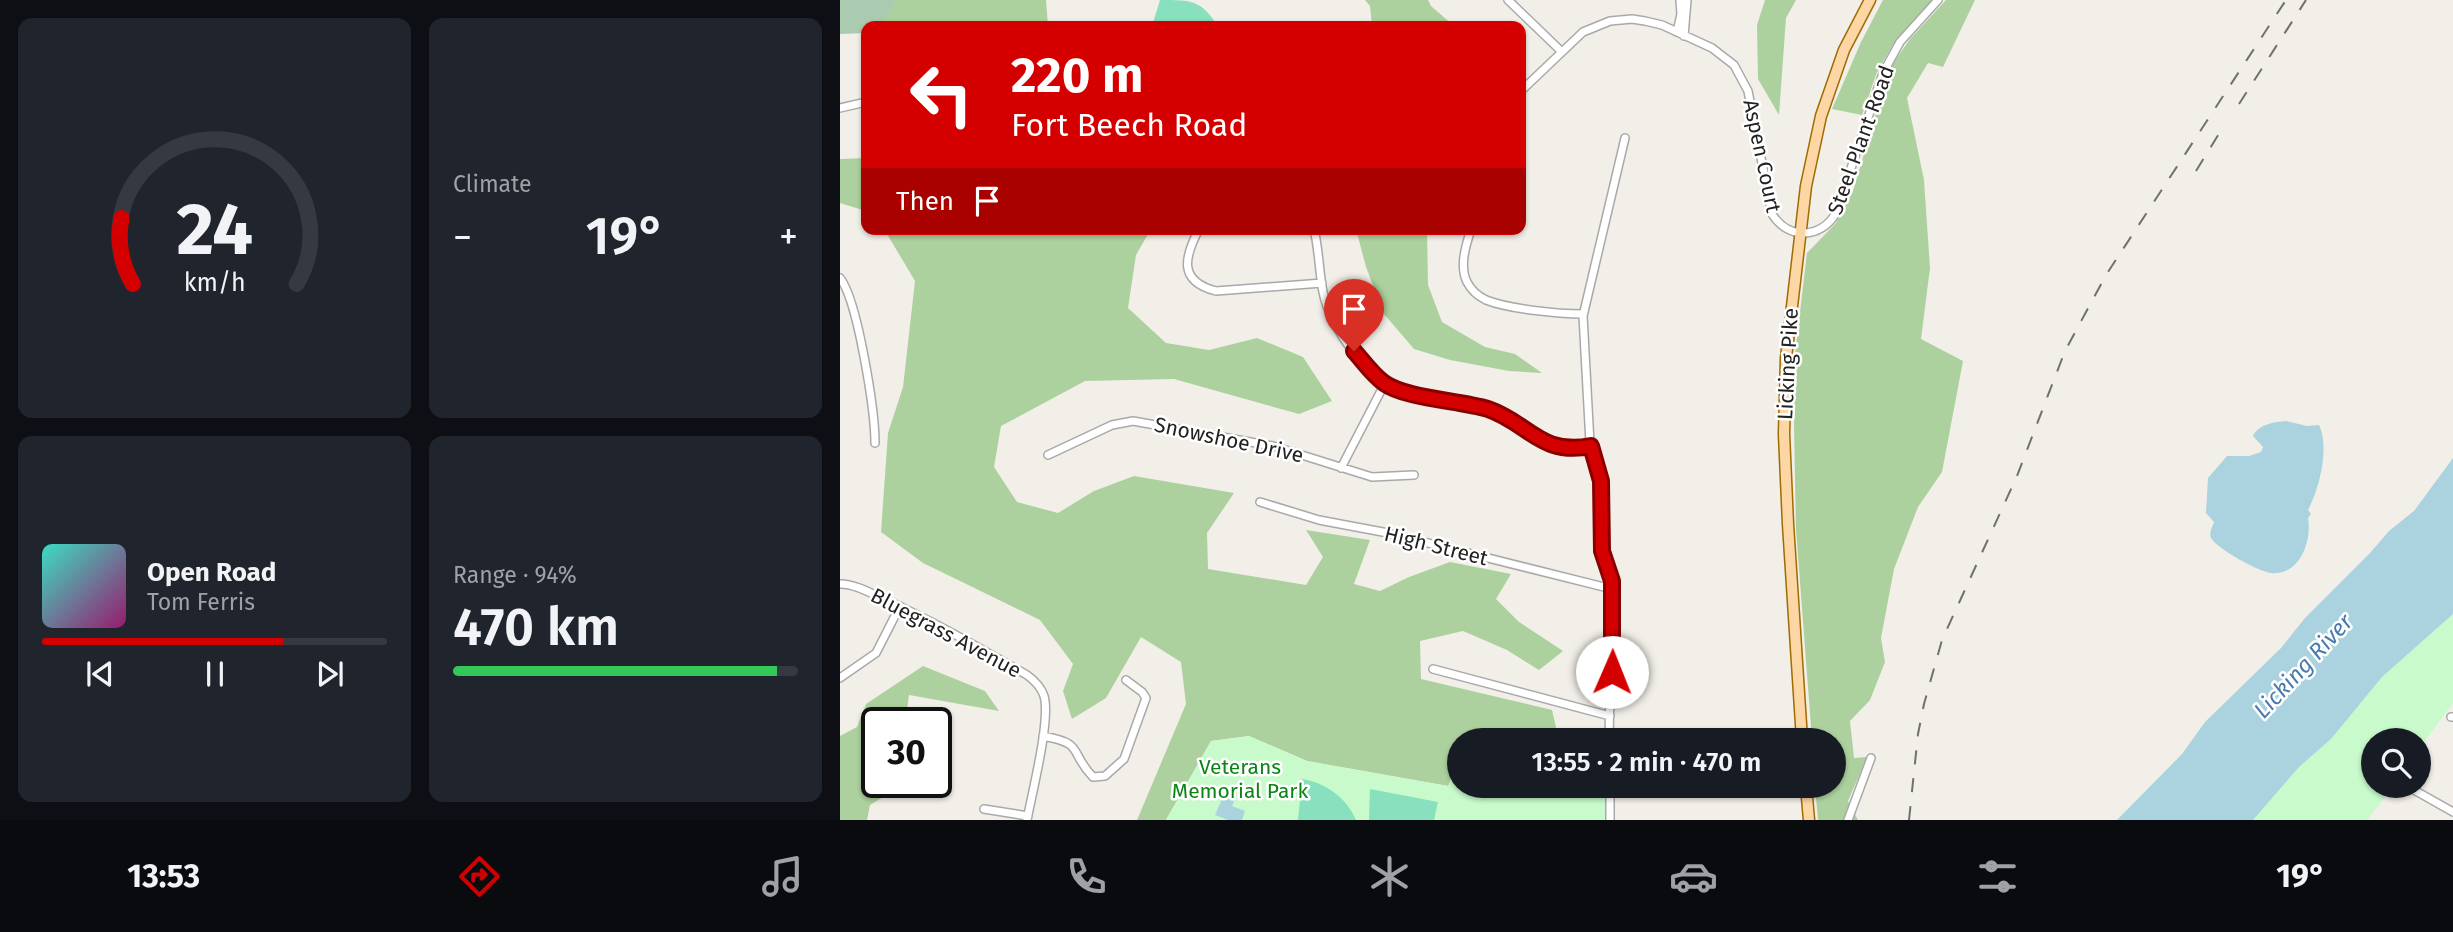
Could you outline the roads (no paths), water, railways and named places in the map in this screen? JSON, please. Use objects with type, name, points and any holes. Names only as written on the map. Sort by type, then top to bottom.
[{"type":"main road","name":"Licking Pike","points":[[1801,728],[1791,598],[1784,434],[1786,358],[1807,186],[1827,92],[1844,50],[1870,0]]},
{"type":"main road","points":[[1807,798],[1809,820]]},
{"type":"street","points":[[1508,0],[1561,51]]},
{"type":"street","points":[[1680,0],[1681,34]]},
{"type":"street","points":[[1681,34],[1687,16],[1687,0]]},
{"type":"street","name":"Steel Plant Road","points":[[1801,233],[1821,230],[1830,223],[1836,213],[1883,73],[1900,43],[1938,0]]},
{"type":"street","name":"Aspen Court","points":[[1526,86],[1583,32],[1610,22],[1637,20],[1662,25],[1724,55],[1742,77],[1748,91],[1772,214],[1782,227],[1801,233]]},
{"type":"street","points":[[840,108],[861,103]]},
{"type":"street","points":[[1610,728],[1612,589],[1602,551],[1601,481],[1591,446],[1583,314],[1625,138]]},
{"type":"street","points":[[1196,235],[1188,249],[1186,262],[1193,278],[1204,287],[1216,291],[1322,283]]},
{"type":"street","points":[[1315,235],[1326,304],[1335,324],[1354,351],[1385,383],[1413,394],[1493,411],[1556,447],[1577,449],[1591,446]]},
{"type":"street","points":[[1470,235],[1463,265],[1465,279],[1473,291],[1486,300],[1503,304],[1583,314]]},
{"type":"street","points":[[840,278],[850,297],[860,340],[875,425],[875,443]]},
{"type":"street","points":[[1341,468],[1385,383]]},
{"type":"street","name":"Snowshoe Drive","points":[[1048,455],[1112,425],[1132,421],[1272,446],[1372,477],[1414,475]]},
{"type":"street","name":"High Street","points":[[1261,502],[1319,520],[1388,533],[1612,589]]},
{"type":"street","name":"Bluegrass Avenue","points":[[840,584],[857,587],[900,606],[1030,677],[1040,687],[1046,712],[1028,818]]},
{"type":"street","points":[[840,678],[876,653],[900,606]]},
{"type":"street","points":[[1433,669],[1610,716]]},
{"type":"street","points":[[1042,736],[1065,740],[1072,745],[1093,777],[1105,776],[1124,759],[1146,698],[1126,680]]},
{"type":"street","points":[[1848,820],[1871,758]]},
{"type":"street","points":[[1610,798],[1610,820]]},
{"type":"street","points":[[2428,798],[2453,812]]},
{"type":"street","points":[[985,809],[1028,818]]},
{"type":"water","points":[[2286,421],[2307,426],[2319,425],[2323,456],[2316,491],[2308,510],[2311,514],[2308,518],[2308,537],[2302,555],[2290,569],[2271,573],[2238,559],[2211,538],[2214,522],[2206,513],[2208,478],[2227,456],[2249,456],[2261,452],[2263,447],[2253,436],[2256,432],[2267,424]]},
{"type":"water","name":"Licking River","points":[[2453,458],[2453,614],[2382,677],[2331,739],[2299,767],[2253,820],[2117,820],[2182,754],[2205,722],[2281,648],[2305,618],[2389,531],[2414,511]]},
{"type":"water","points":[[1226,790],[1237,794],[1232,806],[1245,811],[1242,820],[1228,820],[1215,815]]},
{"type":"railway","points":[[1909,820],[1918,734],[1942,640],[2017,476],[2065,351],[2106,275],[2286,0]]},
{"type":"railway","points":[[2239,104],[2306,0]]},
{"type":"railway","points":[[2196,171],[2220,132]]},
{"type":"park label","name":"Veterans Memorial Park","points":[[1240,779]]}]
